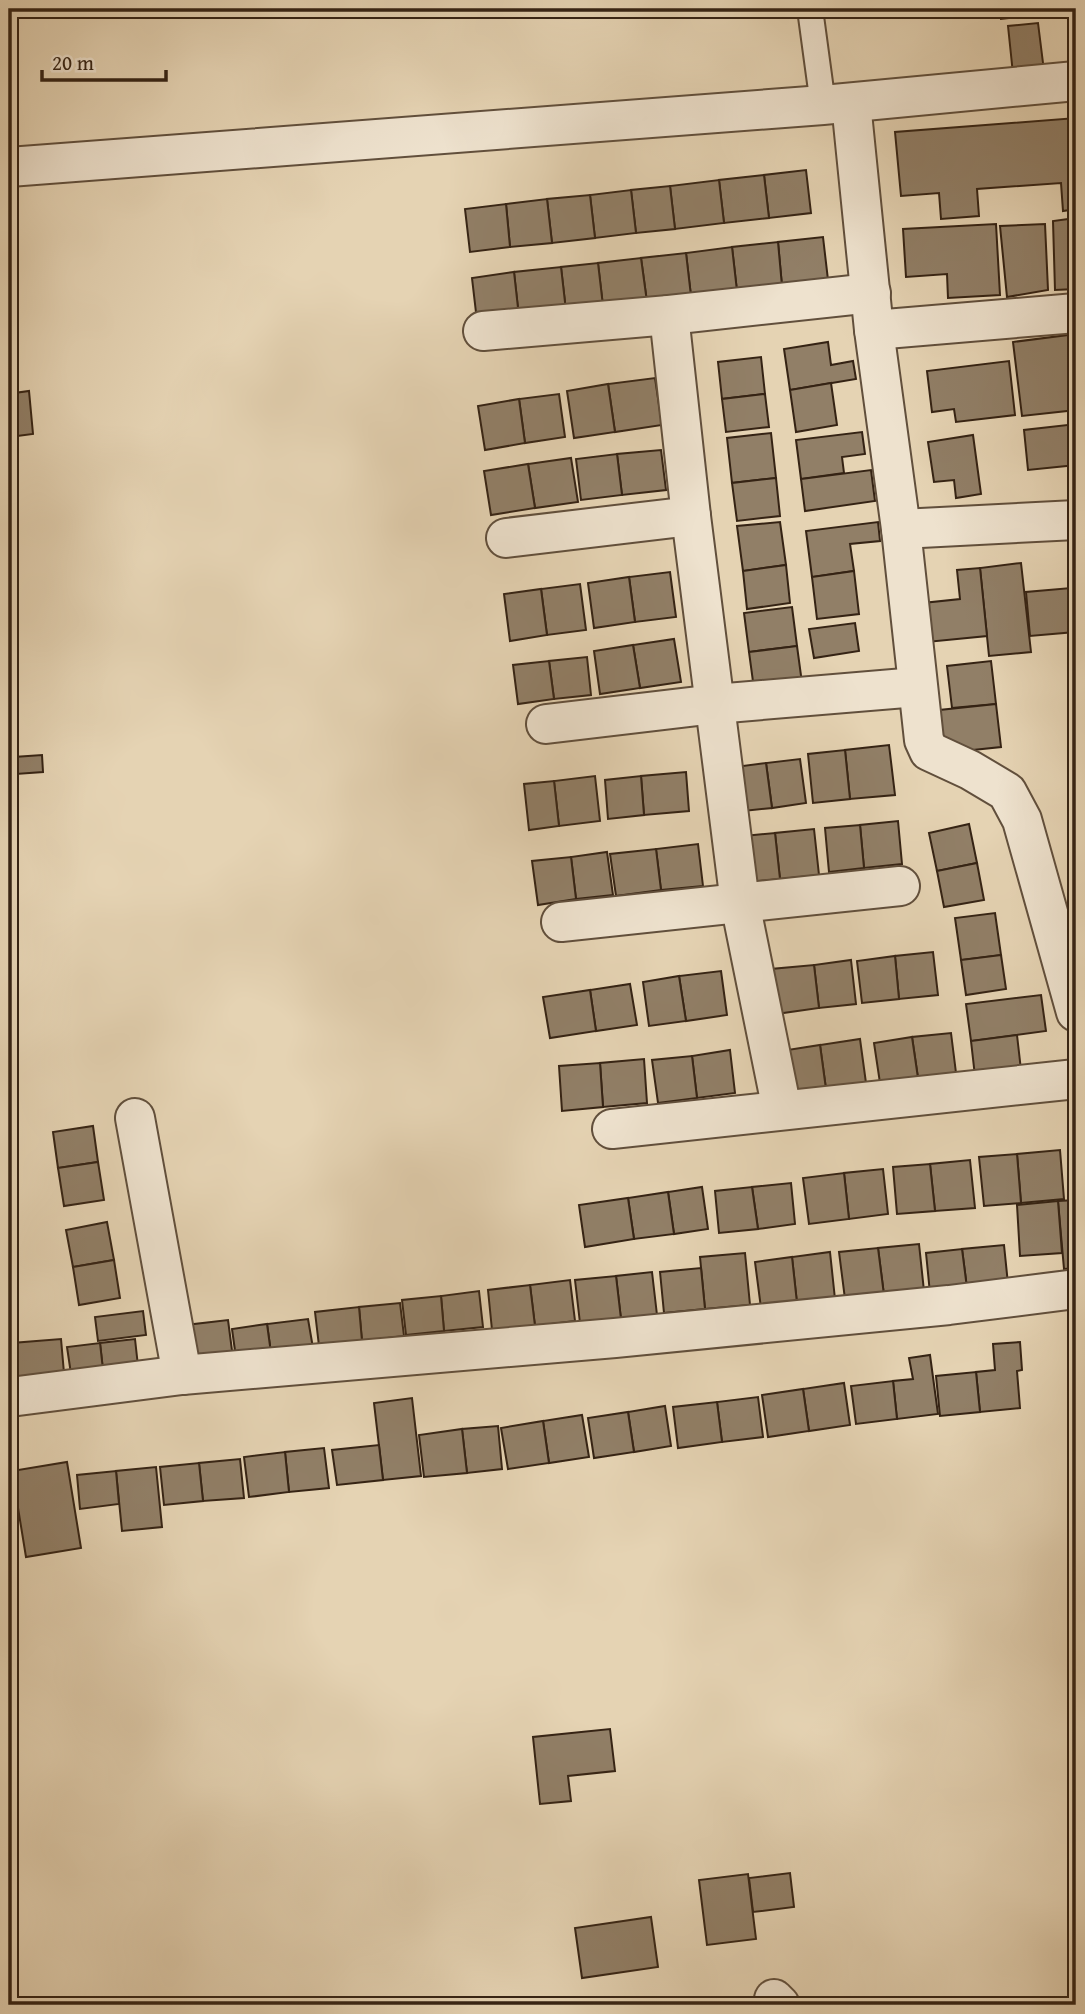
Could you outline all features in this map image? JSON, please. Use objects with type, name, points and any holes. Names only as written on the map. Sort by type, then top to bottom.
[{"type":"street","points":[[9,167],[837,104],[1076,80]]},
{"type":"street","points":[[837,104],[873,311],[924,740],[929,751],[970,770],[1007,792],[1022,820],[1076,1012]]},
{"type":"street","points":[[483,331],[669,316],[873,311],[1076,313]]},
{"type":"street","points":[[669,316],[691,516],[740,903],[782,1110]]},
{"type":"street","points":[[506,538],[691,516]]},
{"type":"street","points":[[901,529],[1076,520]]},
{"type":"street","points":[[546,724],[715,704],[917,687]]},
{"type":"street","points":[[561,922],[900,886]]},
{"type":"street","points":[[612,1129],[1076,1079]]},
{"type":"street","points":[[135,1118],[182,1376]]},
{"type":"street","points":[[18,1396],[182,1376],[949,1306],[1076,1289]]},
{"type":"lane","points":[[810,9],[837,104]]},
{"type":"building","points":[[1000,9],[1060,9],[1060,12],[1001,19]]},
{"type":"building","points":[[1038,23],[1044,71],[1013,74],[1008,26]]},
{"type":"building","points":[[1076,118],[1076,209],[1063,211],[1061,183],[977,189],[979,216],[941,219],[939,193],[901,196],[895,132]]},
{"type":"building","points":[[806,170],[811,213],[769,218],[764,175]]},
{"type":"building","points":[[764,175],[769,218],[724,223],[719,180]]},
{"type":"building","points":[[719,180],[724,223],[675,229],[670,186]]},
{"type":"building","points":[[670,186],[675,229],[636,233],[631,190]]},
{"type":"building","points":[[631,190],[636,233],[595,238],[590,195]]},
{"type":"building","points":[[590,195],[595,238],[552,243],[547,199]]},
{"type":"building","points":[[547,199],[552,243],[510,247],[506,204]]},
{"type":"building","points":[[506,204],[510,247],[470,252],[465,209]]},
{"type":"building","points":[[1076,218],[1076,289],[1055,290],[1053,221]]},
{"type":"building","points":[[996,224],[1000,295],[948,298],[947,274],[906,277],[903,229]]},
{"type":"building","points":[[1045,224],[1048,290],[1007,297],[1000,226]]},
{"type":"building","points":[[823,237],[828,280],[782,286],[778,242]]},
{"type":"building","points":[[778,242],[782,286],[737,291],[732,247]]},
{"type":"building","points":[[732,247],[737,291],[691,296],[686,253]]},
{"type":"building","points":[[686,253],[691,296],[647,302],[641,258]]},
{"type":"building","points":[[641,258],[647,302],[603,306],[598,263]]},
{"type":"building","points":[[598,263],[603,306],[566,311],[561,267]]},
{"type":"building","points":[[561,267],[566,311],[519,317],[514,272]]},
{"type":"building","points":[[514,272],[519,317],[477,321],[472,278]]},
{"type":"building","points":[[1076,334],[1076,410],[1022,416],[1013,342]]},
{"type":"building","points":[[9,341],[14,393],[29,391],[33,434],[9,437]]},
{"type":"building","points":[[828,342],[831,365],[853,361],[856,379],[790,390],[784,349]]},
{"type":"building","points":[[761,357],[765,394],[722,399],[718,362]]},
{"type":"building","points":[[1009,361],[1015,415],[956,422],[954,409],[932,412],[927,371]]},
{"type":"building","points":[[655,378],[662,425],[615,432],[608,384]]},
{"type":"building","points":[[831,383],[837,425],[796,432],[790,390]]},
{"type":"building","points":[[608,384],[615,432],[574,438],[567,391]]},
{"type":"building","points":[[559,394],[565,437],[525,443],[519,399]]},
{"type":"building","points":[[765,394],[769,427],[726,432],[722,399]]},
{"type":"building","points":[[519,399],[525,443],[485,450],[478,406]]},
{"type":"building","points":[[1076,424],[1076,465],[1028,470],[1024,430]]},
{"type":"building","points":[[862,432],[865,454],[842,457],[844,473],[801,479],[796,440]]},
{"type":"building","points":[[771,433],[776,478],[732,483],[727,438]]},
{"type":"building","points":[[973,435],[981,494],[956,498],[954,480],[934,482],[928,442]]},
{"type":"building","points":[[661,450],[666,490],[622,495],[617,454]]},
{"type":"building","points":[[617,454],[622,495],[581,500],[576,459]]},
{"type":"building","points":[[571,458],[578,502],[535,508],[528,464]]},
{"type":"building","points":[[528,464],[535,508],[491,515],[484,471]]},
{"type":"building","points":[[871,470],[875,501],[805,511],[801,479]]},
{"type":"building","points":[[776,478],[780,516],[737,521],[732,483]]},
{"type":"building","points":[[780,522],[786,565],[743,571],[737,526]]},
{"type":"building","points":[[878,522],[880,541],[850,544],[854,571],[812,577],[806,531]]},
{"type":"building","points":[[1021,563],[1031,652],[989,656],[980,568]]},
{"type":"building","points":[[786,565],[790,603],[747,609],[743,571]]},
{"type":"building","points":[[980,568],[987,636],[927,642],[923,603],[960,599],[957,570]]},
{"type":"building","points":[[854,571],[859,614],[817,619],[812,577]]},
{"type":"building","points":[[670,572],[676,617],[635,622],[629,577]]},
{"type":"building","points":[[629,577],[635,622],[594,628],[588,583]]},
{"type":"building","points":[[580,584],[586,630],[547,635],[541,589]]},
{"type":"building","points":[[1071,588],[1076,588],[1076,632],[1075,632]]},
{"type":"building","points":[[1071,588],[1075,632],[1030,636],[1026,592]]},
{"type":"building","points":[[541,589],[547,635],[510,641],[504,594]]},
{"type":"building","points":[[792,607],[797,646],[749,652],[744,613]]},
{"type":"building","points":[[855,623],[859,651],[814,658],[809,629]]},
{"type":"building","points":[[674,639],[681,682],[640,688],[633,645]]},
{"type":"building","points":[[633,645],[640,688],[600,694],[594,651]]},
{"type":"building","points":[[797,646],[802,683],[754,689],[749,652]]},
{"type":"building","points":[[587,657],[591,695],[554,699],[549,661]]},
{"type":"building","points":[[549,661],[554,699],[518,704],[513,665]]},
{"type":"building","points":[[991,661],[996,704],[952,708],[947,666]]},
{"type":"building","points":[[996,704],[1001,747],[935,754],[930,711]]},
{"type":"building","points":[[889,745],[895,795],[850,799],[845,750]]},
{"type":"building","points":[[845,750],[850,799],[813,803],[808,754]]},
{"type":"building","points":[[42,755],[43,772],[16,774],[14,757]]},
{"type":"building","points":[[800,759],[806,803],[772,808],[766,763]]},
{"type":"building","points":[[766,763],[772,808],[734,812],[727,768]]},
{"type":"building","points":[[686,772],[689,811],[644,815],[641,776]]},
{"type":"building","points":[[595,776],[600,821],[559,826],[554,781]]},
{"type":"building","points":[[641,776],[644,815],[608,819],[605,780]]},
{"type":"building","points":[[554,781],[559,826],[529,830],[524,784]]},
{"type":"building","points":[[898,821],[902,864],[864,868],[860,825]]},
{"type":"building","points":[[969,824],[977,863],[937,871],[929,833]]},
{"type":"building","points":[[860,825],[864,868],[829,872],[825,828]]},
{"type":"building","points":[[814,829],[819,875],[780,879],[775,833]]},
{"type":"building","points":[[775,833],[780,879],[739,883],[734,837]]},
{"type":"building","points":[[698,844],[703,886],[661,890],[656,849]]},
{"type":"building","points":[[656,849],[661,890],[616,896],[610,854]]},
{"type":"building","points":[[607,852],[613,895],[576,899],[571,857]]},
{"type":"building","points":[[571,857],[576,899],[538,905],[532,861]]},
{"type":"building","points":[[977,863],[984,900],[944,907],[937,871]]},
{"type":"building","points":[[995,913],[1001,955],[961,960],[955,918]]},
{"type":"building","points":[[933,952],[938,995],[899,999],[895,956]]},
{"type":"building","points":[[1001,955],[1006,989],[966,995],[961,960]]},
{"type":"building","points":[[895,956],[899,999],[862,1003],[857,961]]},
{"type":"building","points":[[851,960],[856,1004],[819,1008],[814,965]]},
{"type":"building","points":[[814,965],[819,1008],[776,1014],[771,969]]},
{"type":"building","points":[[721,971],[727,1015],[686,1021],[679,976]]},
{"type":"building","points":[[679,976],[686,1021],[649,1026],[643,982]]},
{"type":"building","points":[[630,984],[637,1025],[596,1031],[590,990]]},
{"type":"building","points":[[590,990],[596,1031],[550,1038],[543,997]]},
{"type":"building","points":[[1041,995],[1046,1031],[971,1041],[966,1004]]},
{"type":"building","points":[[951,1033],[956,1073],[918,1078],[912,1037]]},
{"type":"building","points":[[1017,1035],[1022,1079],[976,1085],[971,1041]]},
{"type":"building","points":[[912,1037],[918,1078],[880,1083],[874,1043]]},
{"type":"building","points":[[860,1039],[866,1083],[826,1089],[820,1045]]},
{"type":"building","points":[[820,1045],[826,1089],[787,1094],[781,1051]]},
{"type":"building","points":[[730,1050],[735,1093],[697,1098],[692,1056]]},
{"type":"building","points":[[692,1056],[697,1098],[658,1103],[652,1060]]},
{"type":"building","points":[[644,1059],[647,1103],[603,1107],[600,1063]]},
{"type":"building","points":[[600,1063],[603,1107],[562,1111],[559,1066]]},
{"type":"building","points":[[93,1126],[98,1162],[58,1168],[53,1132]]},
{"type":"building","points":[[1060,1150],[1064,1199],[1021,1203],[1017,1154]]},
{"type":"building","points":[[1017,1154],[1021,1203],[984,1206],[979,1157]]},
{"type":"building","points":[[970,1160],[975,1208],[935,1211],[930,1164]]},
{"type":"building","points":[[98,1162],[104,1200],[64,1206],[58,1168]]},
{"type":"building","points":[[930,1164],[935,1211],[897,1214],[893,1167]]},
{"type":"building","points":[[883,1169],[888,1214],[849,1219],[844,1173]]},
{"type":"building","points":[[844,1173],[849,1219],[809,1224],[803,1178]]},
{"type":"building","points":[[791,1183],[795,1224],[758,1229],[752,1187]]},
{"type":"building","points":[[702,1187],[708,1229],[674,1234],[668,1192]]},
{"type":"building","points":[[752,1187],[758,1229],[719,1233],[715,1191]]},
{"type":"building","points":[[668,1192],[674,1234],[634,1239],[628,1198]]},
{"type":"building","points":[[628,1198],[634,1239],[585,1247],[579,1205]]},
{"type":"building","points":[[1076,1200],[1076,1268],[1064,1269],[1058,1201]]},
{"type":"building","points":[[1058,1201],[1062,1253],[1020,1256],[1017,1205]]},
{"type":"building","points":[[107,1222],[114,1260],[73,1267],[66,1230]]},
{"type":"building","points":[[919,1244],[924,1291],[884,1295],[878,1248]]},
{"type":"building","points":[[1004,1245],[1008,1284],[967,1288],[962,1249]]},
{"type":"building","points":[[878,1248],[884,1295],[845,1299],[839,1252]]},
{"type":"building","points":[[962,1249],[967,1288],[930,1293],[926,1253]]},
{"type":"building","points":[[830,1252],[835,1299],[797,1303],[792,1257]]},
{"type":"building","points":[[745,1253],[750,1305],[705,1309],[700,1257]]},
{"type":"building","points":[[792,1257],[797,1303],[761,1308],[755,1262]]},
{"type":"building","points":[[114,1260],[120,1298],[79,1305],[73,1267]]},
{"type":"building","points":[[701,1268],[705,1309],[664,1313],[660,1272]]},
{"type":"building","points":[[652,1272],[657,1315],[621,1319],[616,1276]]},
{"type":"building","points":[[616,1276],[621,1319],[580,1323],[575,1280]]},
{"type":"building","points":[[570,1280],[575,1321],[535,1326],[530,1285]]},
{"type":"building","points":[[530,1285],[535,1326],[492,1330],[488,1290]]},
{"type":"building","points":[[479,1291],[483,1327],[444,1331],[441,1296]]},
{"type":"building","points":[[441,1296],[444,1331],[406,1335],[402,1300]]},
{"type":"building","points":[[400,1303],[404,1336],[362,1341],[359,1307]]},
{"type":"building","points":[[359,1307],[362,1341],[319,1346],[315,1312]]},
{"type":"building","points":[[143,1311],[146,1335],[98,1341],[95,1317]]},
{"type":"building","points":[[308,1319],[313,1348],[271,1353],[267,1324]]},
{"type":"building","points":[[228,1320],[233,1358],[190,1363],[186,1325]]},
{"type":"building","points":[[267,1324],[271,1353],[236,1358],[232,1329]]},
{"type":"building","points":[[61,1339],[64,1373],[15,1377],[12,1343]]},
{"type":"building","points":[[135,1339],[138,1366],[103,1370],[100,1343]]},
{"type":"building","points":[[1020,1342],[1022,1370],[1017,1371],[1020,1408],[980,1412],[976,1372],[995,1370],[993,1344]]},
{"type":"building","points":[[100,1343],[103,1370],[71,1374],[67,1347]]},
{"type":"building","points":[[930,1355],[938,1414],[897,1419],[893,1381],[913,1379],[909,1358]]},
{"type":"building","points":[[976,1372],[980,1412],[940,1416],[936,1376]]},
{"type":"building","points":[[893,1381],[897,1419],[856,1424],[851,1386]]},
{"type":"building","points":[[844,1383],[850,1425],[809,1431],[803,1389]]},
{"type":"building","points":[[803,1389],[809,1431],[768,1437],[762,1395]]},
{"type":"building","points":[[758,1397],[763,1437],[722,1442],[717,1402]]},
{"type":"building","points":[[412,1398],[421,1476],[383,1480],[374,1403]]},
{"type":"building","points":[[717,1402],[722,1442],[678,1448],[673,1407]]},
{"type":"building","points":[[665,1406],[671,1446],[634,1452],[628,1412]]},
{"type":"building","points":[[628,1412],[634,1452],[594,1458],[588,1418]]},
{"type":"building","points":[[582,1415],[589,1457],[549,1463],[543,1421]]},
{"type":"building","points":[[543,1421],[549,1463],[508,1469],[501,1428]]},
{"type":"building","points":[[498,1426],[502,1469],[467,1473],[462,1429]]},
{"type":"building","points":[[462,1429],[467,1473],[424,1477],[419,1435]]},
{"type":"building","points":[[379,1445],[383,1480],[337,1485],[332,1450]]},
{"type":"building","points":[[324,1448],[329,1488],[289,1492],[285,1452]]},
{"type":"building","points":[[285,1452],[289,1492],[249,1497],[244,1457]]},
{"type":"building","points":[[240,1459],[244,1498],[203,1501],[199,1463]]},
{"type":"building","points":[[67,1462],[81,1548],[26,1557],[12,1471]]},
{"type":"building","points":[[199,1463],[203,1501],[164,1505],[160,1467]]},
{"type":"building","points":[[156,1467],[162,1527],[122,1531],[116,1471]]},
{"type":"building","points":[[116,1471],[119,1504],[80,1509],[77,1475]]},
{"type":"building","points":[[610,1729],[615,1771],[568,1776],[571,1801],[540,1804],[533,1737]]},
{"type":"building","points":[[790,1873],[794,1907],[753,1912],[749,1878]]},
{"type":"building","points":[[748,1874],[756,1939],[707,1945],[699,1880]]},
{"type":"building","points":[[651,1917],[658,1967],[582,1978],[575,1928]]}]
